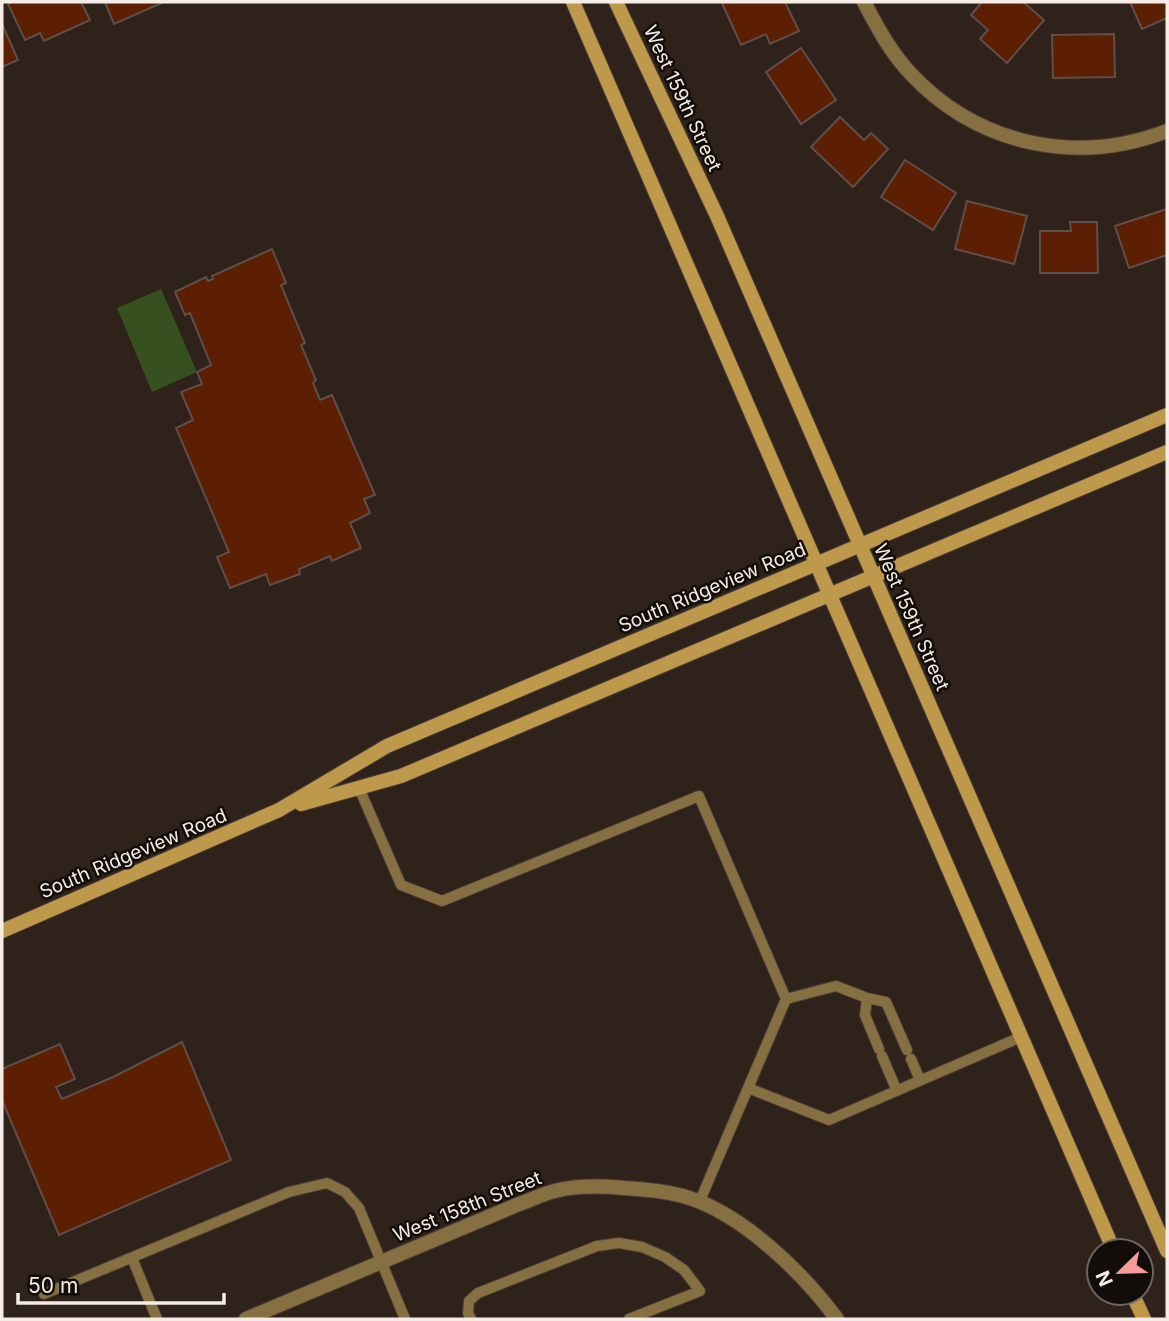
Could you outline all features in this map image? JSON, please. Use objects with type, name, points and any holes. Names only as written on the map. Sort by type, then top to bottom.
[{"type":"main road","points":[[573,2],[1108,1237]]},
{"type":"main road","name":"West 159th Street","points":[[616,2],[717,216],[1167,1251]]},
{"type":"main road","name":"South Ridgeview Road","points":[[2,931],[279,810],[387,746],[1167,415]]},
{"type":"main road","name":"South Ridgeview Road","points":[[279,810],[401,776],[1167,452]]},
{"type":"street","points":[[864,2],[879,31],[910,73],[948,107],[987,127],[1021,141],[1061,148],[1105,147],[1167,131]]},
{"type":"street","name":"West 158th Street","points":[[246,1319],[556,1190],[602,1186],[648,1189],[685,1196],[724,1214],[764,1241],[801,1277],[837,1319]]},
{"type":"lane","points":[[359,788],[401,885],[442,901],[699,796],[786,999],[699,1203]]},
{"type":"lane","points":[[786,999],[836,986],[867,998],[887,1002],[920,1080]]},
{"type":"lane","points":[[867,998],[865,1014],[897,1090]]},
{"type":"lane","points":[[748,1088],[829,1120],[1021,1037]]},
{"type":"lane","points":[[44,1294],[289,1192],[327,1183],[345,1192],[359,1208],[405,1319]]},
{"type":"lane","points":[[471,1319],[468,1313],[469,1301],[478,1293],[597,1246],[619,1243],[642,1247],[666,1257],[684,1270],[700,1291],[629,1319]]},
{"type":"lane","points":[[132,1258],[157,1319]]},
{"type":"green space","points":[[161,289],[197,372],[152,392],[117,308]]},
{"type":"building","points":[[81,2],[90,20],[44,41],[40,33],[25,40],[8,4]]},
{"type":"building","points":[[105,2],[164,2],[114,24]]},
{"type":"building","points":[[785,2],[799,31],[770,44],[766,34],[741,45],[722,3]]},
{"type":"building","points":[[982,2],[1023,2],[1044,20],[1007,63],[980,39],[988,30],[971,15]]},
{"type":"building","points":[[1130,2],[1167,2],[1167,18],[1142,29]]},
{"type":"building","points":[[2,24],[18,60],[2,67]]},
{"type":"building","points":[[1114,34],[1115,77],[1053,78],[1052,35]]},
{"type":"building","points":[[801,48],[836,100],[801,124],[766,72]]},
{"type":"building","points":[[840,117],[864,140],[871,133],[888,149],[853,187],[811,147]]},
{"type":"building","points":[[905,160],[956,193],[933,230],[881,197]]},
{"type":"building","points":[[967,201],[1027,216],[1014,264],[955,249]]},
{"type":"building","points":[[1167,209],[1167,255],[1129,268],[1115,226]]},
{"type":"building","points":[[1070,222],[1097,222],[1098,273],[1040,273],[1040,231],[1071,231]]},
{"type":"building","points":[[272,249],[286,283],[281,285],[305,343],[301,345],[316,380],[313,383],[320,400],[332,395],[375,495],[364,499],[370,513],[350,523],[361,548],[332,561],[330,556],[299,569],[300,574],[270,585],[266,574],[230,588],[217,557],[229,552],[176,428],[193,420],[181,392],[202,384],[197,372],[211,365],[190,313],[185,315],[175,292],[206,277],[208,281],[213,279],[212,276]]},
{"type":"building","points":[[182,1042],[231,1160],[59,1235],[2,1100],[2,1069],[60,1044],[75,1079],[56,1087],[62,1099]]}]
